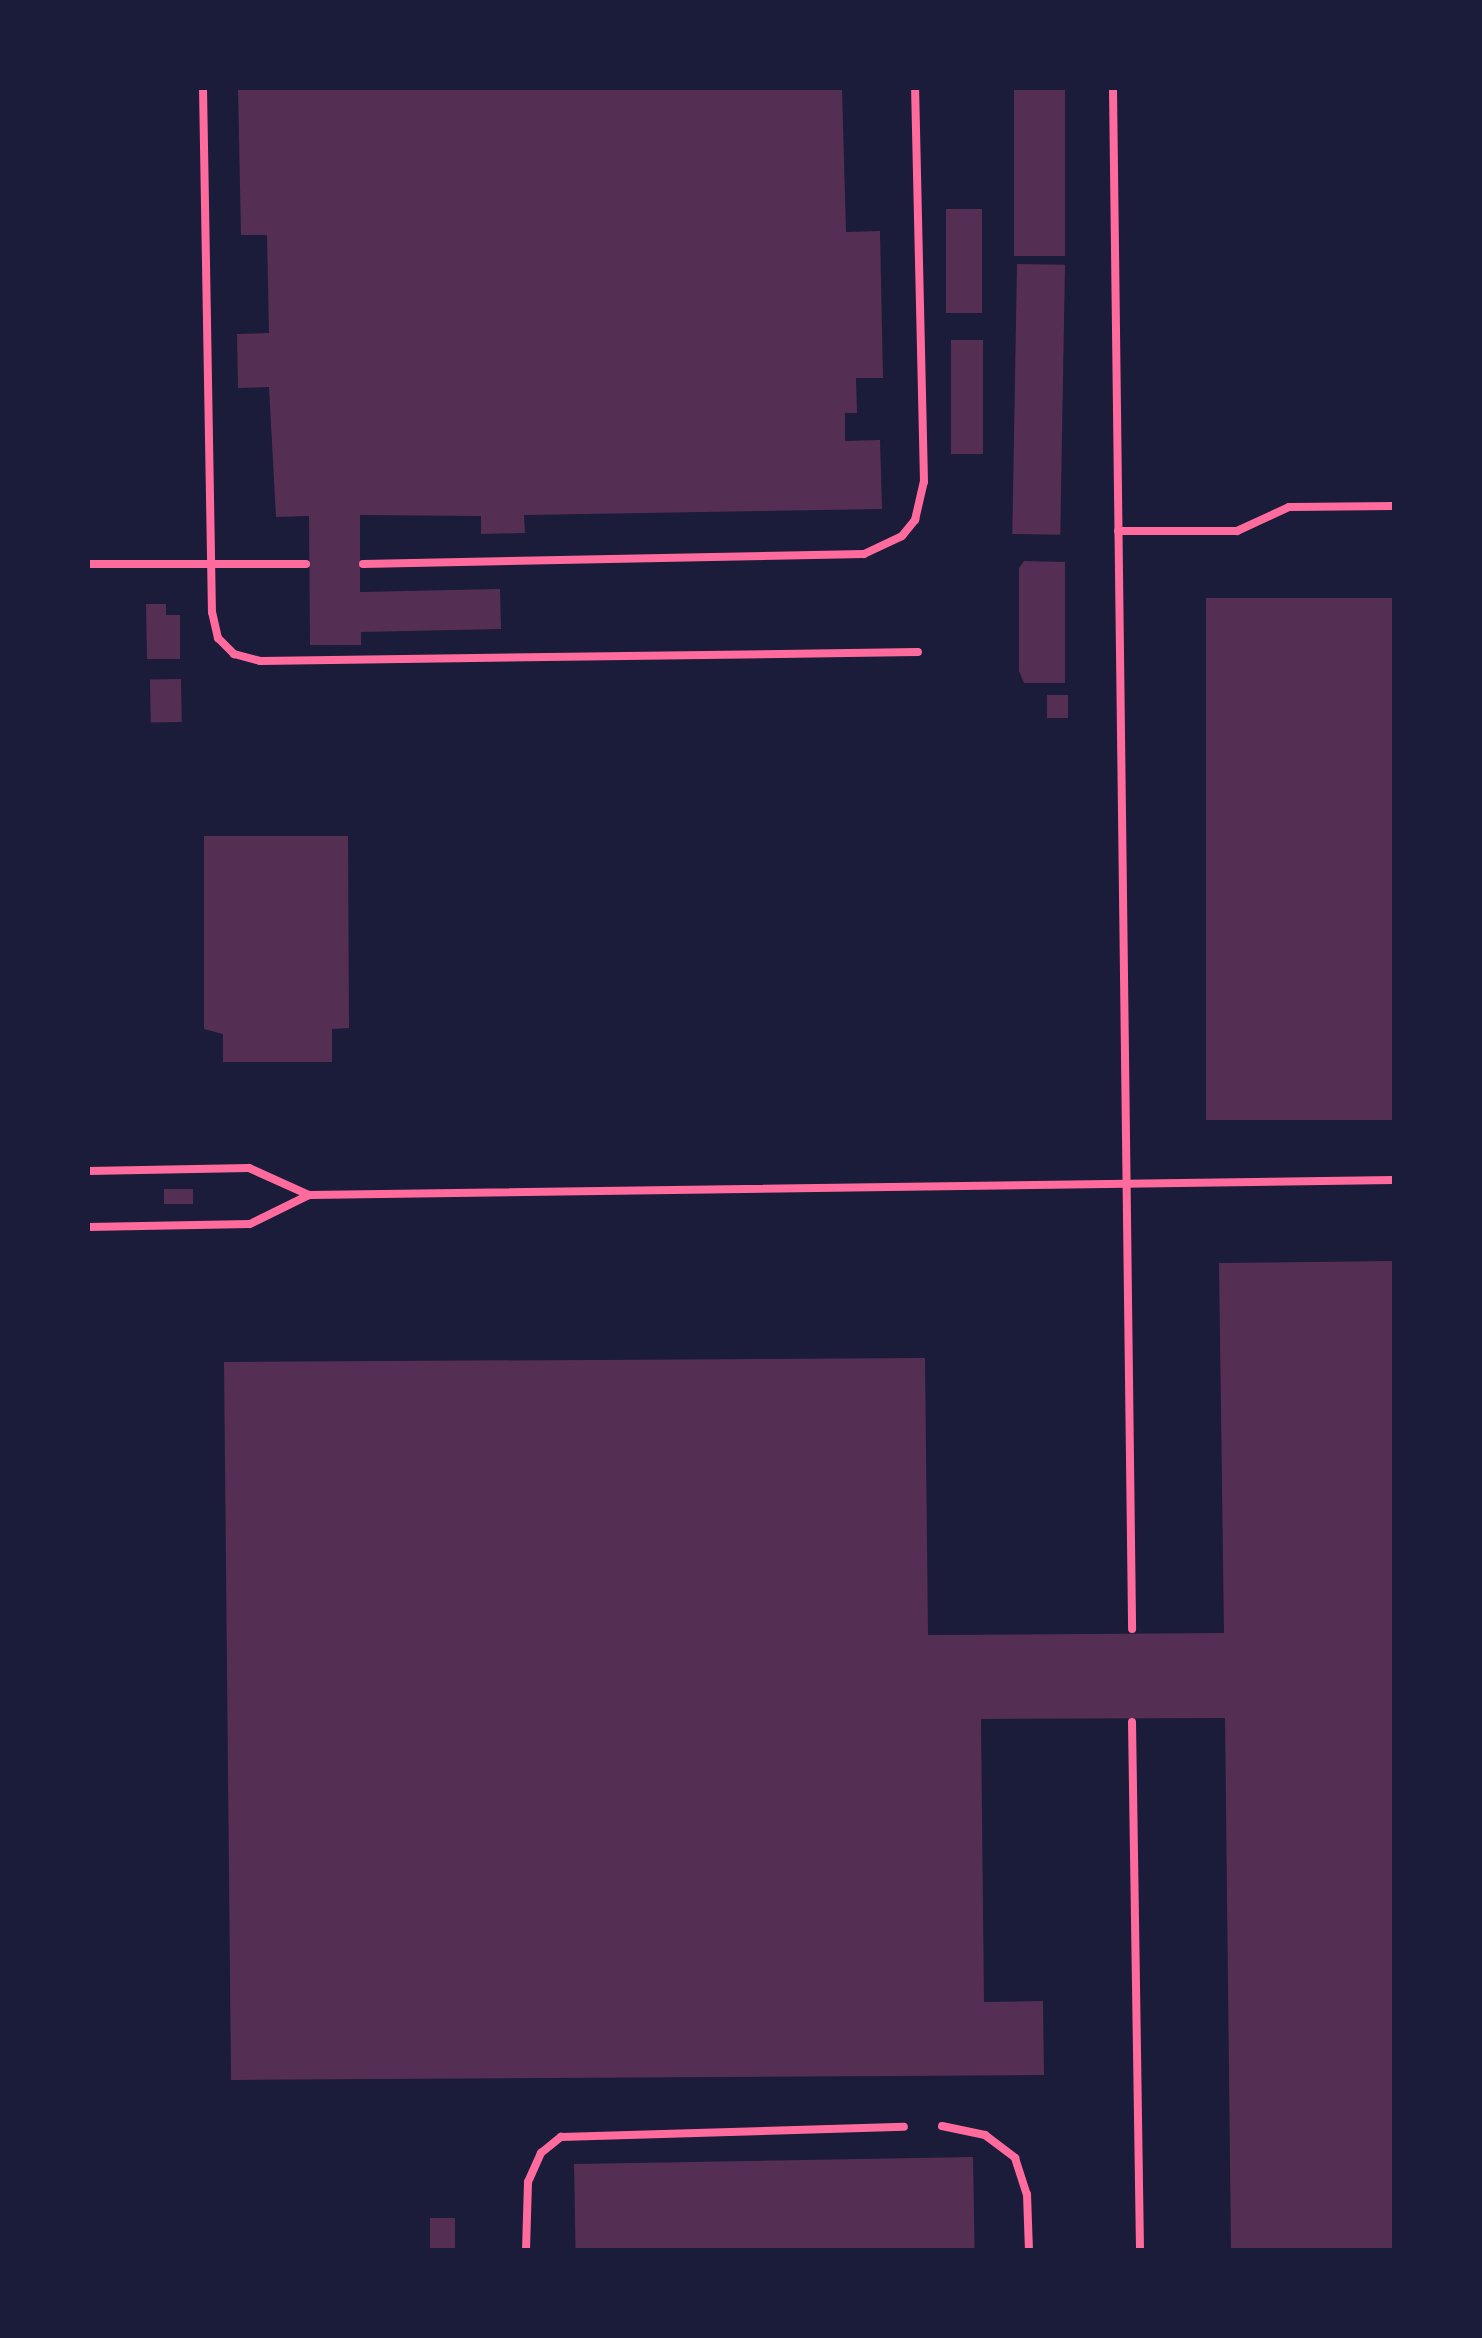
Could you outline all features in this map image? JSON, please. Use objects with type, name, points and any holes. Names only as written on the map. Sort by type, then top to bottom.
[{"type":"lane","points":[[203,88],[212,563],[218,638],[234,654],[260,661],[918,652]]},
{"type":"lane","points":[[363,564],[864,554],[902,536],[915,520],[924,482],[915,88]]},
{"type":"lane","points":[[1114,88],[1132,1629]]},
{"type":"lane","points":[[1118,531],[1237,531],[1289,508],[1394,506]]},
{"type":"lane","points":[[88,564],[306,564]]},
{"type":"lane","points":[[88,1172],[249,1168],[309,1195],[1394,1180]]},
{"type":"lane","points":[[88,1227],[250,1224],[309,1195]]},
{"type":"lane","points":[[1132,1722],[1140,2250]]},
{"type":"lane","points":[[526,2250],[528,2182],[542,2152],[562,2137],[904,2126]]},
{"type":"lane","points":[[942,2126],[985,2135],[1015,2158],[1027,2194],[1029,2250]]},
{"type":"building","points":[[238,88],[842,88],[846,232],[880,231],[883,378],[856,378],[857,413],[845,413],[845,441],[880,440],[882,509],[524,515],[525,533],[481,534],[481,516],[360,515],[360,592],[500,589],[501,629],[361,632],[361,645],[310,645],[309,516],[276,517],[269,387],[238,388],[237,334],[269,333],[267,235],[241,235]]},
{"type":"building","points":[[1014,88],[1065,88],[1065,256],[1014,256]]},
{"type":"building","points":[[946,209],[982,209],[982,313],[946,313]]},
{"type":"building","points":[[1017,264],[1065,265],[1060,535],[1012,534]]},
{"type":"building","points":[[951,340],[983,340],[983,454],[951,454]]},
{"type":"building","points":[[1024,561],[1065,562],[1065,683],[1024,683],[1019,671],[1019,568]]},
{"type":"building","points":[[1206,598],[1394,598],[1394,1120],[1206,1120]]},
{"type":"building","points":[[146,604],[166,604],[166,615],[180,615],[180,659],[147,659]]},
{"type":"building","points":[[181,679],[182,722],[151,723],[150,680]]},
{"type":"building","points":[[1047,695],[1068,695],[1068,718],[1047,718]]},
{"type":"building","points":[[204,836],[348,836],[349,1028],[332,1029],[332,1062],[223,1062],[223,1034],[204,1029]]},
{"type":"building","points":[[164,1189],[193,1189],[193,1204],[164,1204]]},
{"type":"building","points":[[1394,1261],[1394,2250],[1231,2250],[1225,1718],[981,1719],[984,2002],[1043,2001],[1044,2075],[231,2080],[224,1362],[925,1358],[928,1635],[1224,1633],[1219,1263]]},
{"type":"building","points":[[973,2157],[975,2250],[576,2250],[574,2164]]},
{"type":"building","points":[[430,2218],[455,2218],[455,2250],[430,2250]]}]
